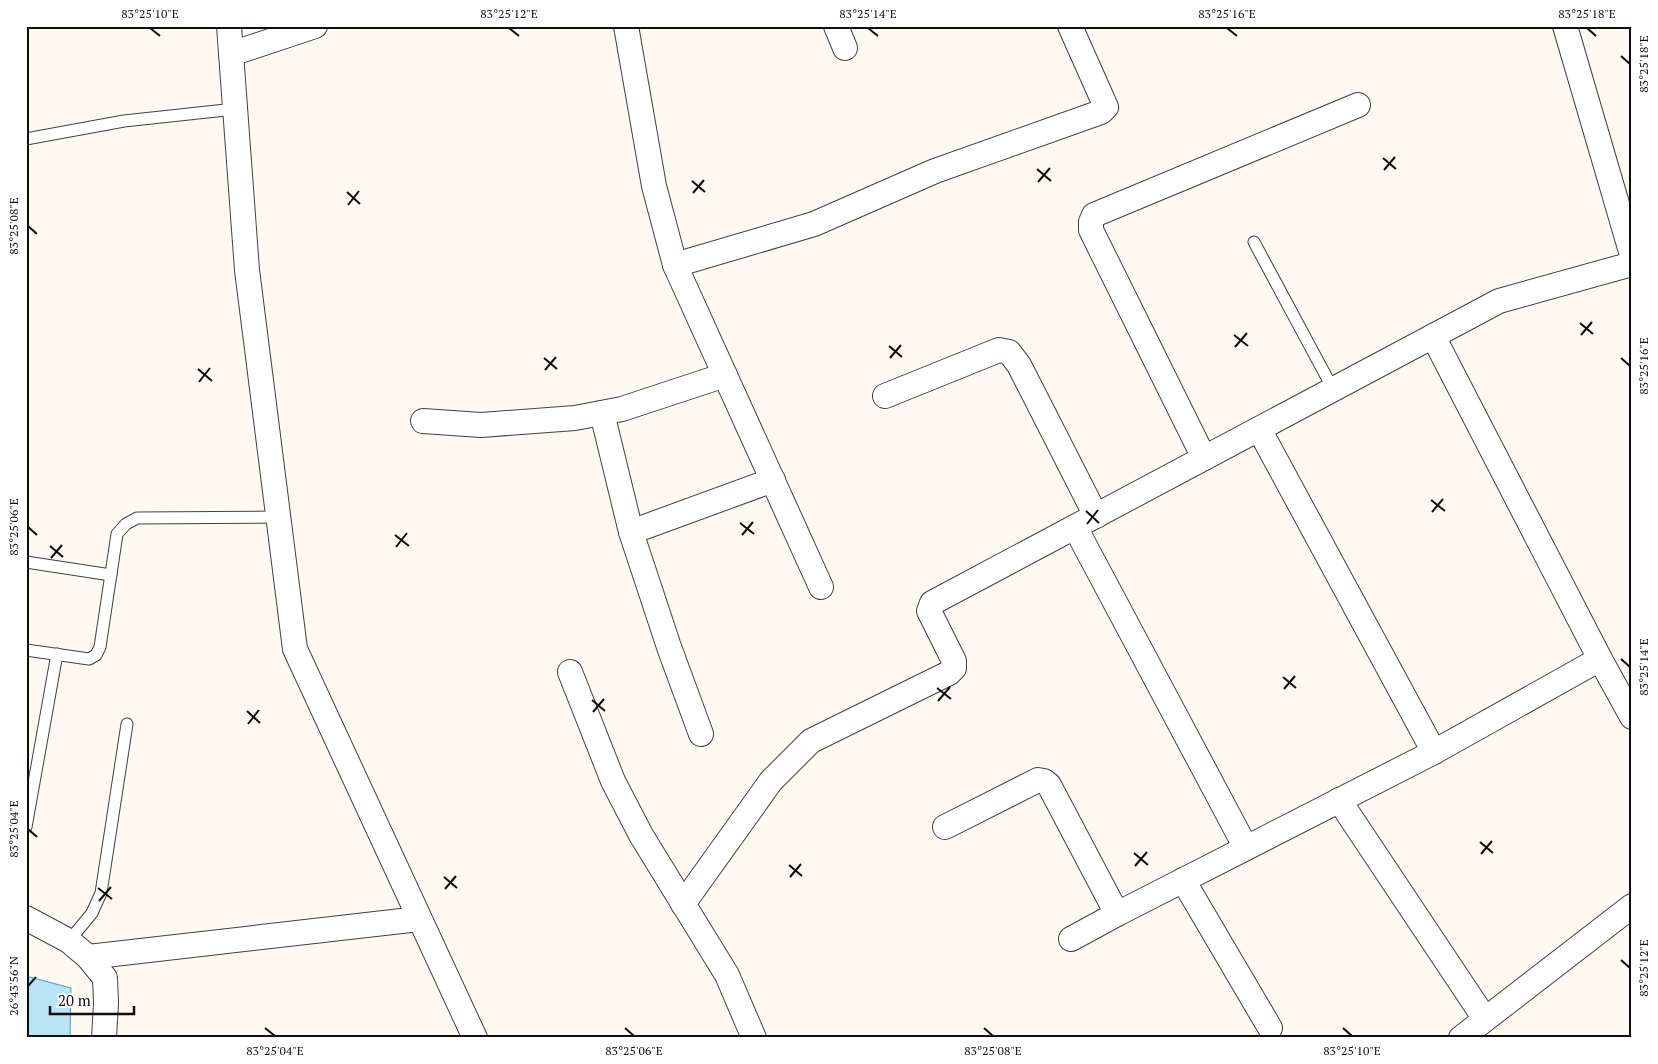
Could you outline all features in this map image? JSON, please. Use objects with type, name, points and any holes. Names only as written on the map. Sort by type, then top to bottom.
[{"type":"street","points":[[229,26],[247,270],[295,649],[475,1038]]},
{"type":"street","points":[[231,54],[315,26]]},
{"type":"street","points":[[626,26],[654,186],[675,265],[821,587]]},
{"type":"street","points":[[836,26],[845,48]]},
{"type":"street","points":[[675,265],[814,224],[935,171],[1101,112],[1106,107],[1070,26]]},
{"type":"street","points":[[1565,26],[1632,255]]},
{"type":"street","points":[[1204,458],[1091,230],[1091,222],[1094,215],[1358,105]]},
{"type":"street","points":[[683,904],[771,780],[811,742],[950,673],[954,668],[954,661],[929,611],[932,603],[1499,301],[1632,264]]},
{"type":"street","points":[[1433,336],[1600,659],[1632,717]]},
{"type":"street","points":[[886,396],[999,350],[1009,352],[1019,364],[1096,516]]},
{"type":"street","points":[[423,421],[481,425],[575,418],[622,409],[725,375]]},
{"type":"street","points":[[602,413],[631,532],[669,647],[701,734]]},
{"type":"street","points":[[1259,429],[1434,752]]},
{"type":"street","points":[[631,532],[773,480]]},
{"type":"street","points":[[1075,527],[1246,848]]},
{"type":"street","points":[[1071,939],[1434,752],[1600,659]]},
{"type":"street","points":[[570,672],[613,781],[642,835],[727,975],[754,1038]]},
{"type":"street","points":[[945,827],[1038,780],[1044,781],[1049,784],[1117,914]]},
{"type":"street","points":[[1340,800],[1485,1019]]},
{"type":"street","points":[[1183,880],[1270,1028]]},
{"type":"street","points":[[1461,1038],[1632,906]]},
{"type":"street","points":[[26,918],[69,941],[88,957],[105,978],[104,1038]]},
{"type":"street","points":[[88,957],[419,919]]},
{"type":"lane","points":[[26,139],[124,121],[235,109]]},
{"type":"lane","points":[[1254,242],[1333,389]]},
{"type":"lane","points":[[26,650],[89,659],[96,655],[100,648],[118,534],[126,524],[138,518],[278,517]]},
{"type":"lane","points":[[26,562],[112,575]]},
{"type":"lane","points":[[26,827],[57,654]]},
{"type":"lane","points":[[69,941],[92,913],[101,893],[127,724]]},
{"type":"water","points":[[26,976],[71,988],[70,1038],[26,1038]]}]
